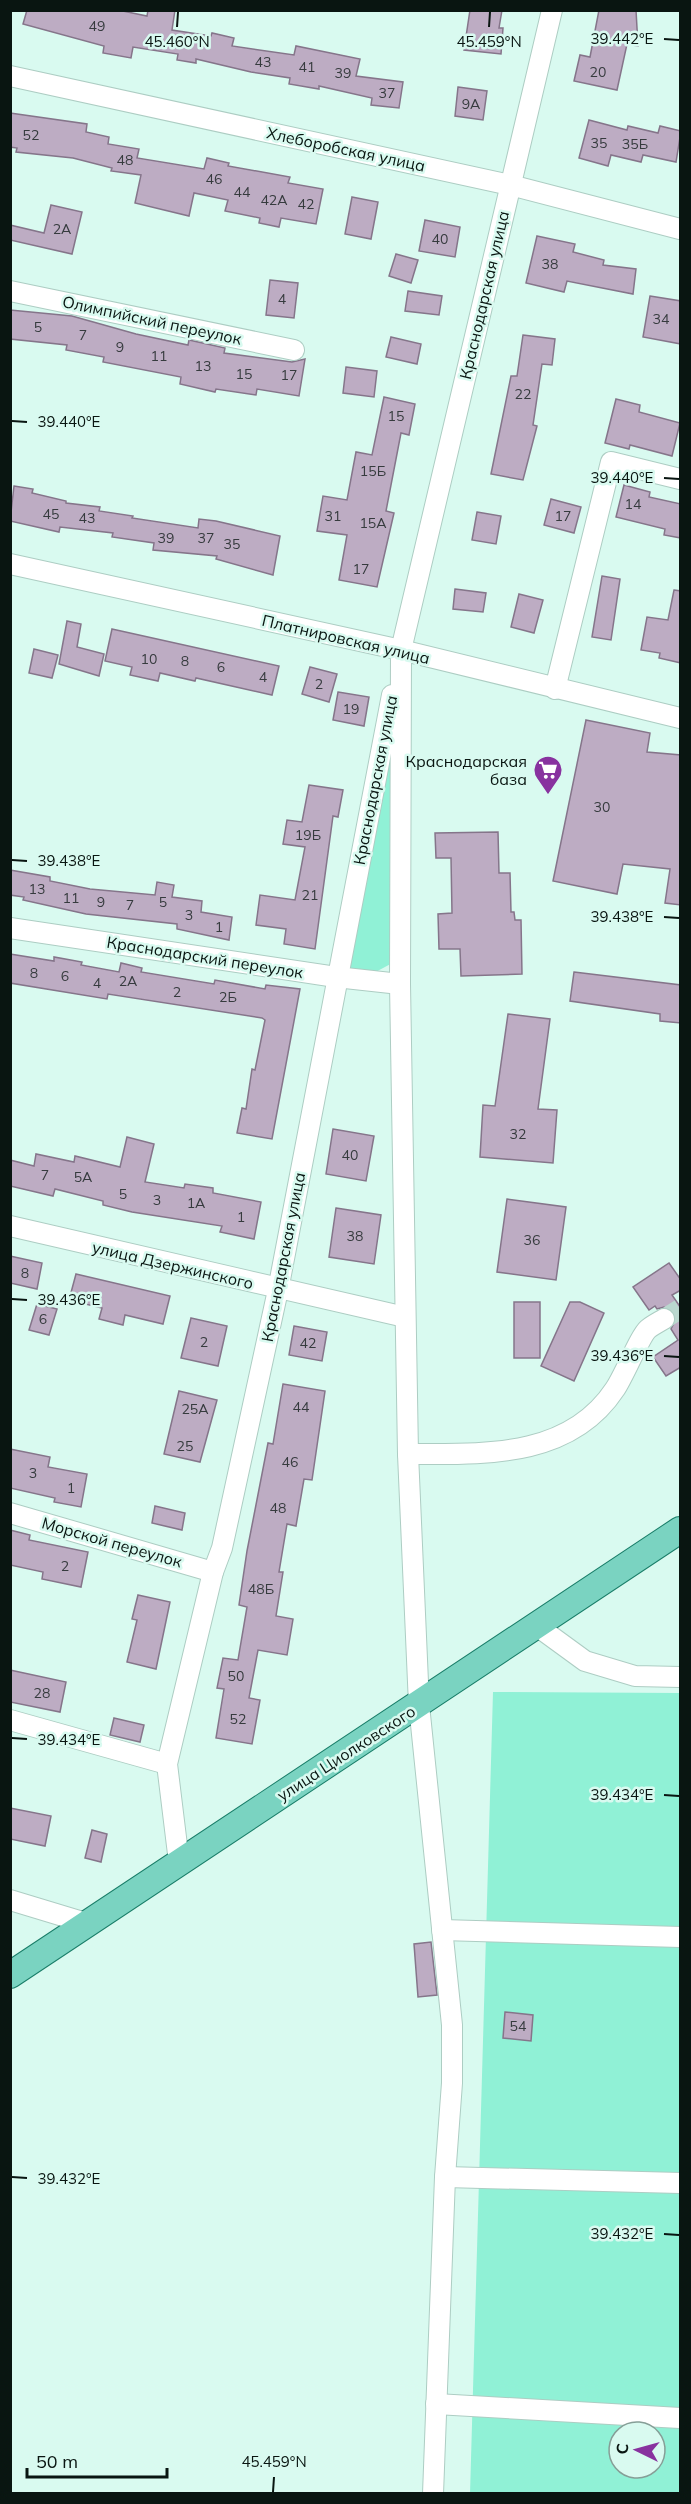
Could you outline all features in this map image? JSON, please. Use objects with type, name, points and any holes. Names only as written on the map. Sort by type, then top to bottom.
[{"type":"main road","name":"улица Циолковского","points":[[10,1975],[681,1530]]},
{"type":"street","name":"Краснодарская улица","points":[[178,1862],[167,1764],[213,1572],[222,1548],[278,1290],[336,977],[401,650],[552,10]]},
{"type":"street","name":"Хлеборобская улица","points":[[10,76],[510,185],[681,229]]},
{"type":"street","name":"Олимпийский переулок","points":[[10,291],[294,350]]},
{"type":"street","points":[[555,688],[610,462],[681,479]]},
{"type":"street","name":"Платнировская улица","points":[[10,564],[401,650],[681,718]]},
{"type":"street","name":"Краснодарская улица","points":[[401,650],[400,984],[408,1454],[419,1705],[452,2025],[452,2083],[445,2177],[433,2493]]},
{"type":"street","name":"Краснодарский переулок","points":[[10,928],[336,977],[400,984]]},
{"type":"street","name":"улица Дзержинского","points":[[10,1226],[278,1290],[405,1317]]},
{"type":"street","points":[[408,1454],[484,1454],[529,1448],[565,1434],[602,1410],[628,1370],[647,1330],[664,1319]]},
{"type":"street","name":"Морской переулок","points":[[10,1513],[213,1572]]},
{"type":"street","points":[[537,1626],[585,1661],[635,1676],[681,1677]]},
{"type":"street","points":[[10,1720],[167,1764]]},
{"type":"street","points":[[10,1900],[86,1923]]},
{"type":"street","points":[[441,1930],[681,1937]]},
{"type":"street","points":[[445,2177],[681,2183]]},
{"type":"street","points":[[436,2404],[681,2418]]},
{"type":"green space","points":[[391,738],[398,960],[370,975],[347,969]]},
{"type":"green space","points":[[493,1692],[680,1693],[680,2493],[470,2494]]},
{"type":"building","points":[[27,10],[118,10],[147,16],[148,10],[175,10],[172,30],[211,36],[212,33],[234,38],[232,46],[294,55],[296,46],[360,59],[356,76],[403,82],[399,108],[371,105],[372,98],[319,86],[319,89],[289,84],[290,78],[251,72],[196,59],[196,63],[177,60],[178,54],[133,47],[131,58],[103,53],[104,46],[23,24]]},
{"type":"building","points":[[470,10],[502,10],[499,28],[503,28],[501,54],[464,50]]},
{"type":"building","points":[[599,10],[636,10],[638,46],[627,44],[617,90],[574,81],[580,55],[590,57]]},
{"type":"building","points":[[458,87],[487,91],[483,120],[455,116]]},
{"type":"building","points":[[10,113],[87,124],[86,132],[109,137],[108,144],[139,149],[137,158],[204,169],[207,158],[229,163],[228,166],[290,177],[288,183],[323,189],[316,224],[281,218],[279,227],[259,223],[260,218],[225,211],[228,200],[194,193],[189,216],[135,203],[141,175],[111,171],[112,168],[73,158],[16,152],[17,148],[10,147]]},
{"type":"building","points":[[589,120],[627,130],[628,126],[658,133],[660,126],[681,131],[676,162],[643,155],[641,162],[611,155],[608,166],[579,158]]},
{"type":"building","points":[[352,197],[378,202],[371,239],[345,234]]},
{"type":"building","points":[[51,205],[82,212],[72,254],[10,240],[10,225],[44,233]]},
{"type":"building","points":[[425,220],[460,227],[455,257],[419,251]]},
{"type":"building","points":[[537,236],[575,244],[573,252],[604,260],[603,265],[636,269],[633,294],[567,281],[564,292],[526,283]]},
{"type":"building","points":[[396,254],[418,260],[411,283],[389,276]]},
{"type":"building","points":[[270,280],[298,283],[294,318],[266,315]]},
{"type":"building","points":[[408,291],[442,296],[439,315],[405,311]]},
{"type":"building","points":[[650,296],[681,301],[681,344],[643,337]]},
{"type":"building","points":[[10,310],[72,316],[136,334],[188,345],[189,340],[225,348],[224,353],[292,362],[305,359],[299,396],[257,389],[256,395],[216,389],[215,392],[180,384],[181,377],[103,362],[104,357],[66,350],[67,345],[10,339]]},
{"type":"building","points":[[523,335],[555,339],[552,365],[542,364],[533,425],[537,426],[523,480],[491,474],[511,376],[517,376]]},
{"type":"building","points":[[391,337],[421,344],[417,364],[386,357]]},
{"type":"building","points":[[346,367],[377,371],[374,397],[343,393]]},
{"type":"building","points":[[384,397],[415,404],[409,435],[401,433],[386,511],[394,513],[377,587],[339,580],[347,535],[317,531],[323,496],[347,500],[356,452],[372,455]]},
{"type":"building","points":[[616,399],[640,405],[639,412],[680,423],[672,456],[630,445],[629,449],[605,443]]},
{"type":"building","points":[[624,485],[650,492],[649,497],[681,504],[681,538],[664,535],[665,529],[616,517]]},
{"type":"building","points":[[14,486],[33,489],[32,493],[66,501],[66,503],[100,507],[99,511],[133,516],[132,518],[198,528],[199,519],[216,521],[280,536],[273,575],[216,559],[217,556],[153,550],[154,543],[112,537],[113,533],[60,527],[59,532],[10,521]]},
{"type":"building","points":[[551,499],[581,507],[574,533],[544,525]]},
{"type":"building","points":[[477,512],[501,516],[496,544],[472,540]]},
{"type":"building","points":[[602,576],[620,579],[611,640],[592,637]]},
{"type":"building","points":[[455,589],[486,593],[483,612],[453,609]]},
{"type":"building","points":[[674,590],[681,591],[681,663],[659,658],[660,653],[641,650],[647,617],[668,620]]},
{"type":"building","points":[[519,594],[543,600],[534,633],[511,627]]},
{"type":"building","points":[[67,621],[81,624],[77,647],[104,654],[99,676],[59,664]]},
{"type":"building","points":[[112,629],[279,666],[272,695],[196,678],[195,681],[160,673],[158,681],[130,675],[132,667],[105,661]]},
{"type":"building","points":[[34,649],[58,655],[52,678],[29,673]]},
{"type":"building","points":[[310,667],[337,674],[329,702],[302,694]]},
{"type":"building","points":[[338,692],[369,697],[364,726],[333,720]]},
{"type":"building","points":[[586,720],[650,733],[647,752],[681,755],[681,905],[665,903],[670,869],[623,864],[617,894],[553,881]]},
{"type":"building","points":[[309,785],[343,790],[338,817],[333,816],[315,949],[284,944],[286,929],[256,925],[260,895],[295,900],[305,847],[283,844],[287,820],[302,822]]},
{"type":"building","points":[[498,832],[499,873],[510,873],[511,912],[514,912],[515,920],[521,920],[522,974],[461,976],[460,949],[439,949],[438,914],[452,913],[451,858],[436,858],[435,833]]},
{"type":"building","points":[[10,870],[50,877],[50,881],[90,889],[155,895],[157,882],[174,885],[172,897],[202,901],[201,912],[232,917],[229,940],[177,929],[177,924],[86,914],[23,900],[24,897],[10,895]]},
{"type":"building","points":[[10,954],[54,961],[54,957],[119,972],[121,963],[142,968],[141,972],[214,984],[215,980],[265,989],[266,985],[300,989],[272,1139],[237,1133],[242,1108],[246,1109],[252,1069],[255,1070],[265,1020],[108,994],[107,999],[10,983]]},
{"type":"building","points":[[574,972],[681,985],[681,1023],[660,1021],[660,1014],[570,1001]]},
{"type":"building","points":[[508,1014],[550,1019],[538,1109],[557,1110],[553,1163],[480,1157],[483,1105],[495,1106]]},
{"type":"building","points":[[333,1129],[374,1136],[366,1181],[326,1174]]},
{"type":"building","points":[[127,1137],[154,1144],[145,1182],[184,1188],[185,1184],[213,1188],[213,1193],[261,1202],[254,1239],[220,1232],[222,1226],[132,1212],[103,1205],[103,1201],[55,1189],[53,1196],[10,1186],[10,1160],[34,1166],[36,1154],[74,1162],[75,1156],[120,1167]]},
{"type":"building","points":[[507,1199],[566,1207],[556,1280],[497,1272]]},
{"type":"building","points":[[336,1208],[381,1215],[374,1264],[329,1257]]},
{"type":"building","points":[[10,1256],[42,1263],[37,1289],[10,1283]]},
{"type":"building","points":[[669,1263],[681,1280],[681,1290],[672,1295],[681,1308],[681,1367],[666,1376],[653,1357],[678,1340],[671,1329],[676,1319],[675,1313],[664,1307],[657,1309],[655,1306],[649,1310],[633,1287]]},
{"type":"building","points":[[76,1274],[170,1296],[163,1324],[125,1315],[123,1325],[99,1319],[102,1308],[69,1300]]},
{"type":"building","points":[[514,1302],[540,1302],[540,1358],[514,1358]]},
{"type":"building","points":[[570,1302],[580,1302],[604,1313],[574,1381],[541,1366]]},
{"type":"building","points":[[37,1304],[57,1309],[49,1335],[29,1330]]},
{"type":"building","points":[[191,1318],[227,1326],[218,1366],[181,1358]]},
{"type":"building","points":[[294,1326],[327,1332],[322,1361],[289,1355]]},
{"type":"building","points":[[283,1384],[325,1391],[312,1480],[304,1479],[296,1526],[287,1524],[279,1572],[283,1572],[276,1616],[293,1619],[287,1655],[258,1650],[249,1698],[260,1700],[252,1744],[216,1738],[224,1689],[217,1688],[223,1658],[238,1660],[247,1607],[239,1605],[247,1551],[268,1443],[273,1444]]},
{"type":"building","points":[[179,1391],[217,1400],[200,1462],[164,1454]]},
{"type":"building","points":[[10,1449],[50,1457],[48,1467],[87,1474],[81,1507],[54,1502],[55,1498],[10,1488]]},
{"type":"building","points":[[155,1506],[185,1513],[182,1530],[152,1523]]},
{"type":"building","points":[[10,1530],[30,1535],[29,1540],[88,1552],[81,1587],[42,1579],[43,1572],[10,1565]]},
{"type":"building","points":[[138,1595],[170,1602],[156,1669],[127,1662],[137,1620],[132,1619]]},
{"type":"building","points":[[10,1670],[66,1682],[60,1712],[10,1702]]},
{"type":"building","points":[[114,1718],[144,1725],[140,1742],[110,1735]]},
{"type":"building","points":[[10,1808],[51,1816],[45,1846],[10,1839]]},
{"type":"building","points":[[92,1830],[107,1834],[101,1862],[85,1858]]},
{"type":"building","points":[[431,1942],[437,1995],[418,1997],[414,1944]]},
{"type":"building","points":[[505,2012],[533,2015],[531,2041],[503,2038]]},
{"type":"tunnel","points":[[664,1319],[680,1309]]},
{"type":"place","name":"Краснодарская база","points":[[548,796]]}]
